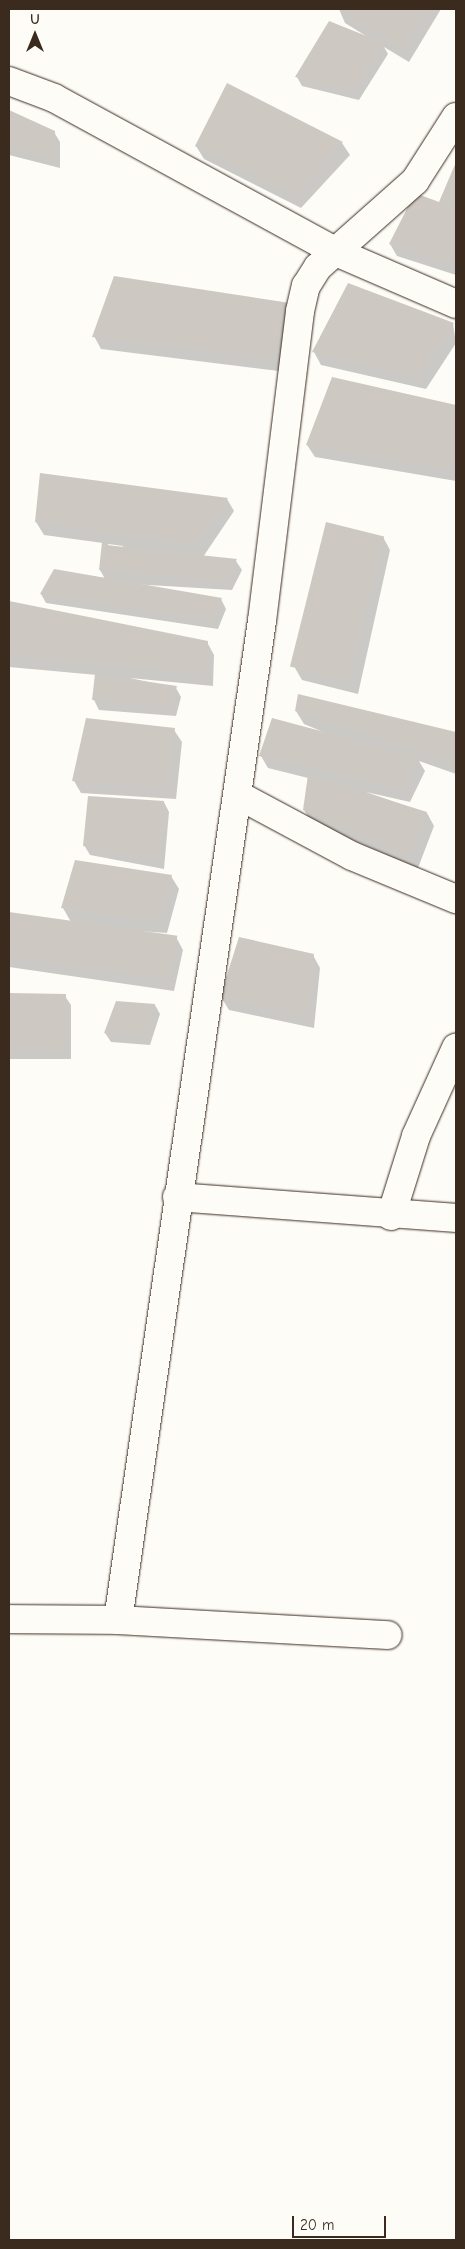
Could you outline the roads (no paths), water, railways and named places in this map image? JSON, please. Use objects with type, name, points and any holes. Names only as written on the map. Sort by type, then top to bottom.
[{"type":"street","points":[[9,81],[54,98],[336,252],[456,304]]},
{"type":"street","points":[[118,1620],[177,1197],[238,795],[300,311],[306,286],[336,252],[424,170],[456,117]]},
{"type":"street","points":[[238,795],[352,856],[456,899]]},
{"type":"street","points":[[391,1216],[416,1136],[456,1048]]},
{"type":"street","points":[[177,1197],[391,1216],[456,1218]]},
{"type":"street","points":[[9,1619],[118,1620],[388,1635]]}]
